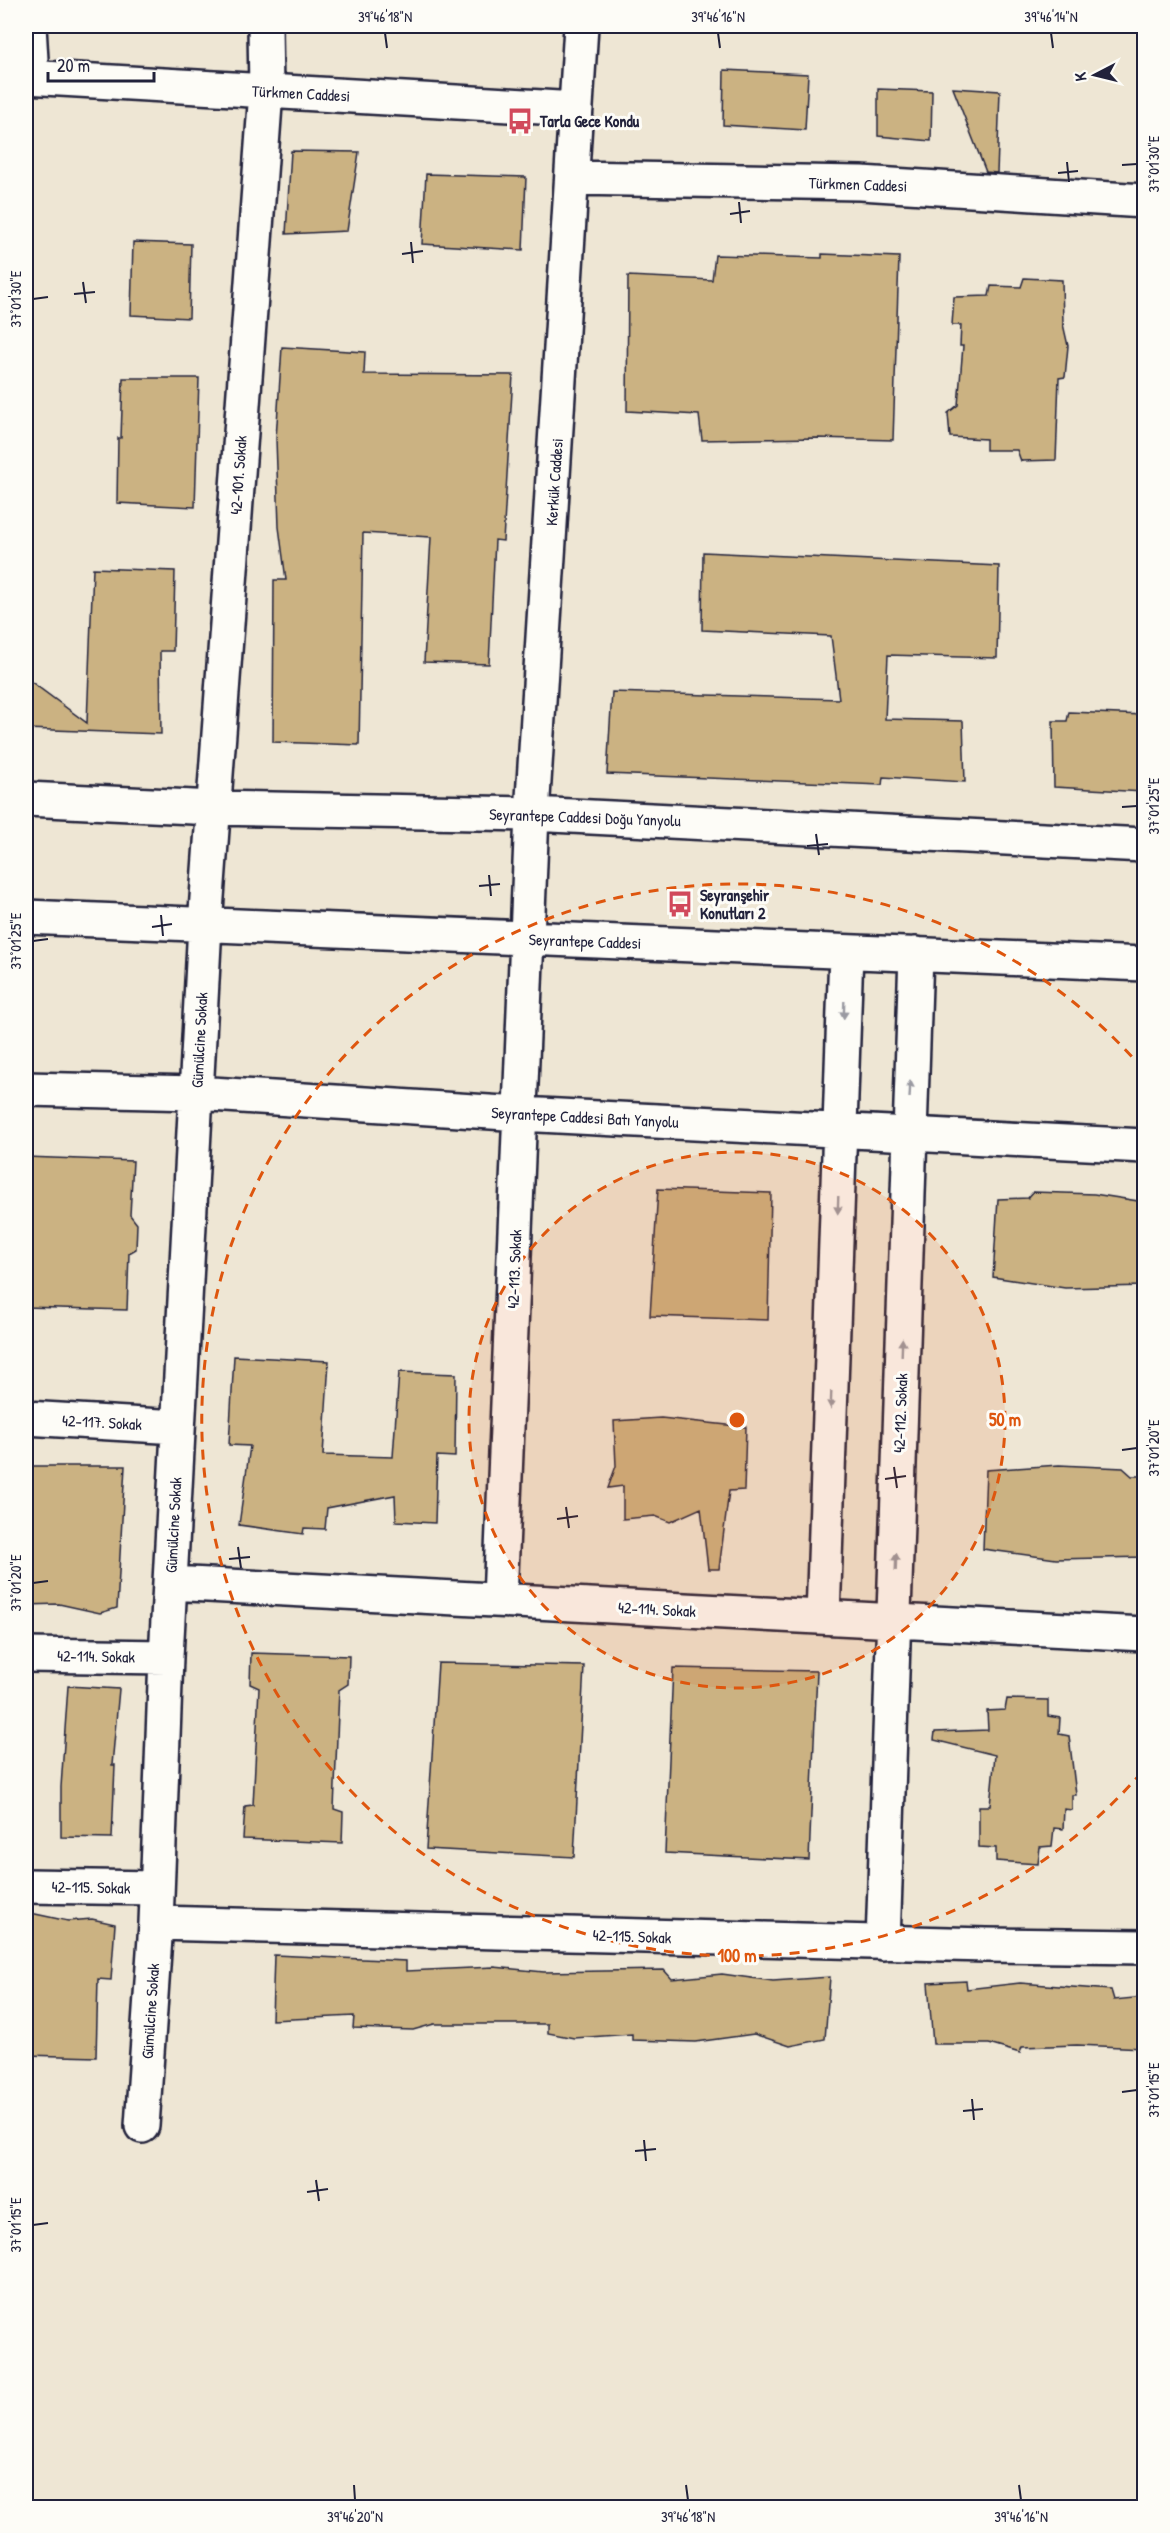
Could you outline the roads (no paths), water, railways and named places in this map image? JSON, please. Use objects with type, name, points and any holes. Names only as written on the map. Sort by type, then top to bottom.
[{"type":"street","points":[[29,26],[29,77]]},
{"type":"street","name":"42-101. Sokak","points":[[205,925],[266,91],[265,26]]},
{"type":"street","name":"Kerkük Caddesi","points":[[529,939],[532,814],[581,26]]},
{"type":"street","name":"Türkmen Caddesi","points":[[29,77],[576,109]]},
{"type":"street","name":"Türkmen Caddesi","points":[[572,178],[861,183],[1144,201]]},
{"type":"street","name":"Seyrantepe Caddesi Doğu Yanyolu","points":[[26,799],[214,808],[532,814],[1144,845]]},
{"type":"street","name":"Seyrantepe Caddesi","points":[[26,917],[1144,964]]},
{"type":"street","name":"Gümülcine Sokak","points":[[142,2126],[156,1923],[166,1657],[205,925]]},
{"type":"street","name":"42-113. Sokak","points":[[500,1600],[529,939]]},
{"type":"street","points":[[823,1617],[846,952]]},
{"type":"street","name":"42-112. Sokak","points":[[882,1943],[908,1134],[916,954]]},
{"type":"street","name":"Seyrantepe Caddesi Batı Yanyolu","points":[[26,1089],[196,1093],[520,1114],[1144,1146]]},
{"type":"street","name":"42-117. Sokak","points":[[26,1418],[178,1427]]},
{"type":"street","name":"42-114. Sokak","points":[[170,1583],[1144,1634]]},
{"type":"street","name":"42-114. Sokak","points":[[26,1655],[166,1657]]},
{"type":"street","name":"42-115. Sokak","points":[[26,1886],[157,1888]]},
{"type":"street","name":"42-115. Sokak","points":[[156,1923],[882,1943],[1144,1947]]},
{"type":"place","name":"Tarla Gece Kondu","points":[[520,121]]},
{"type":"place","name":"Seyranşehir Konutları 2","points":[[680,904]]}]
